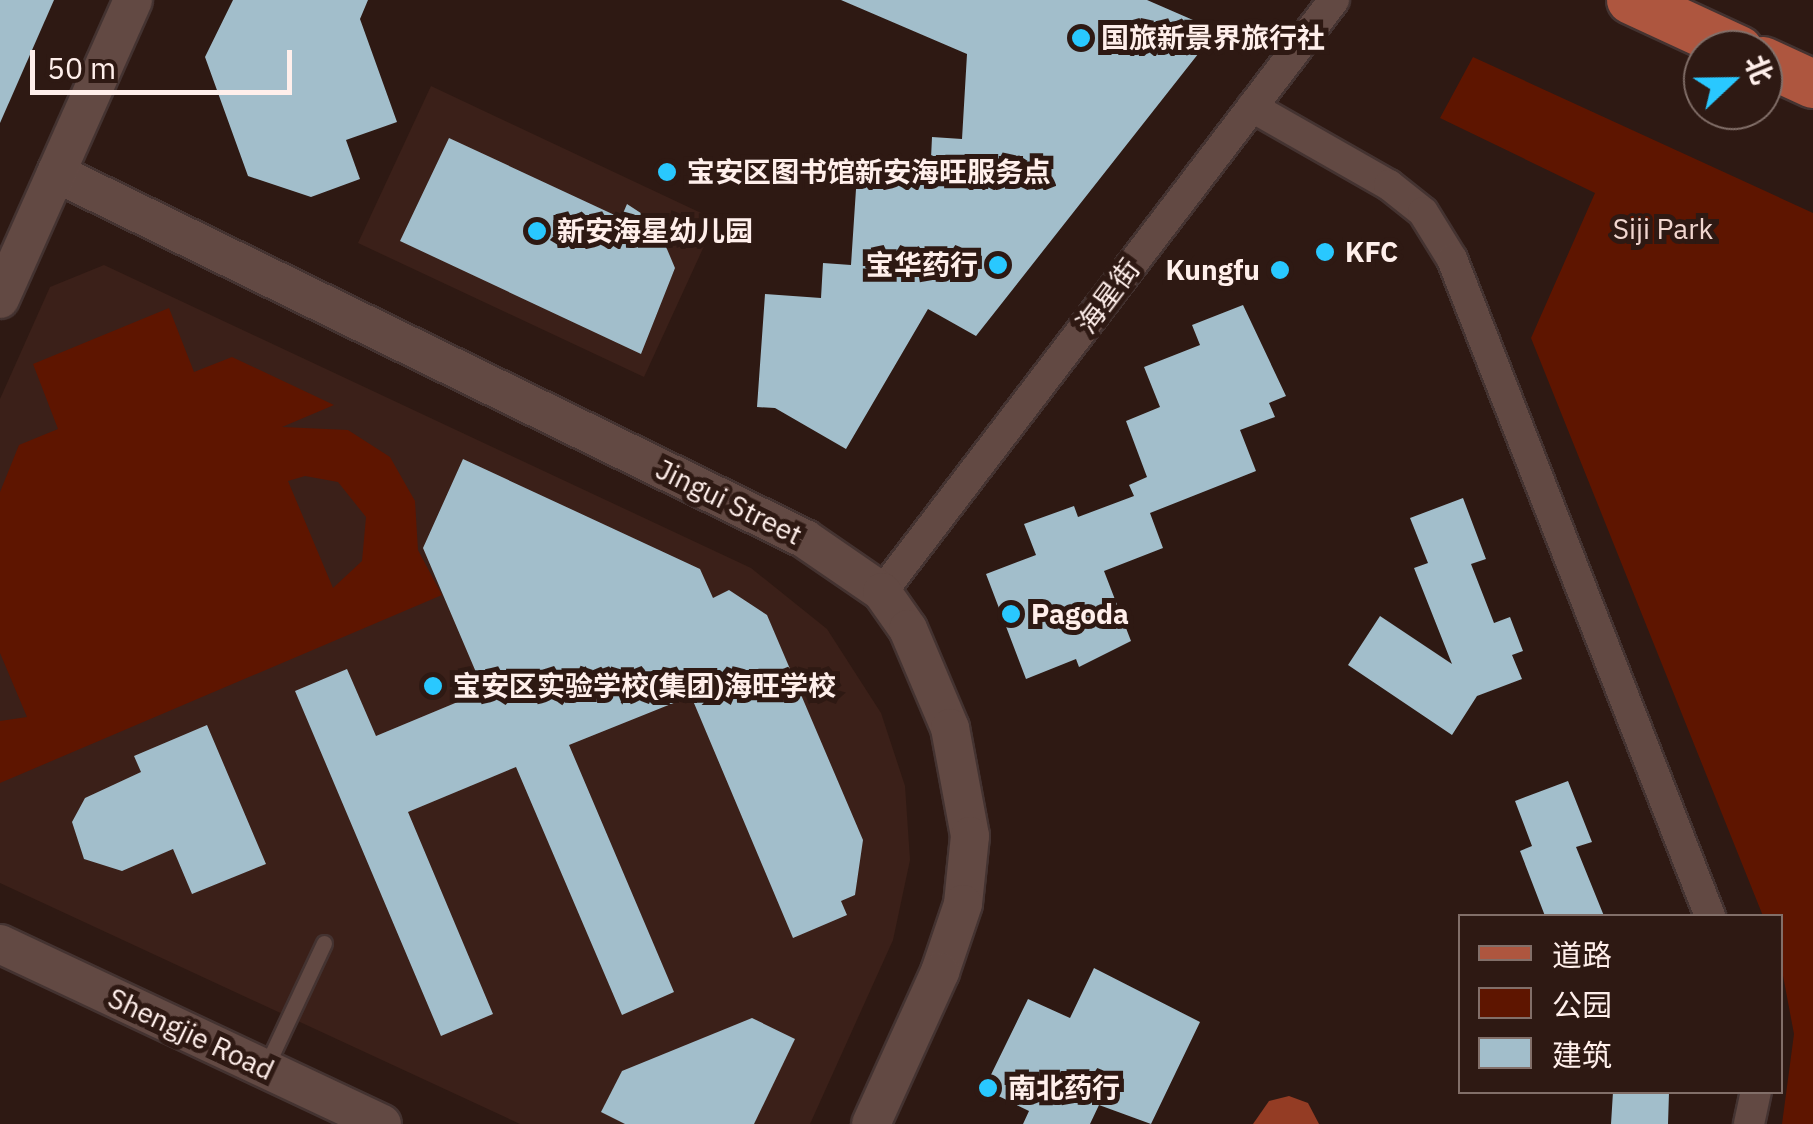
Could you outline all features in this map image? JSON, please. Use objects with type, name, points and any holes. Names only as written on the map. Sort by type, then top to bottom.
[{"type":"main road","points":[[1631,0],[1696,30]]},
{"type":"main road","points":[[1783,70],[1813,84]]},
{"type":"street","points":[[0,299],[134,0]]},
{"type":"street","name":"海星街","points":[[882,592],[1334,0]]},
{"type":"street","points":[[1252,107],[1389,184],[1423,212],[1452,260],[1709,914]]},
{"type":"street","name":"Jingui Street","points":[[56,174],[806,539],[882,592],[908,629],[950,728],[970,836],[963,904],[940,972],[870,1124]]},
{"type":"street","name":"Shengjie Road","points":[[0,944],[382,1124]]},
{"type":"street","points":[[1749,1124],[1756,1094]]},
{"type":"lane","points":[[265,1069],[324,943]]},
{"type":"shaded area","name":"新安海星幼儿园","points":[[431,86],[716,220],[644,377],[358,243]]},
{"type":"shaded area","name":"宝安区实验学校(集团)海旺学校","points":[[104,265],[751,568],[827,629],[881,713],[905,786],[910,860],[893,940],[810,1124],[520,1124],[0,883],[0,399],[50,287]]},
{"type":"shaded area","points":[[1289,1096],[1308,1103],[1319,1124],[1253,1124],[1269,1101]]},
{"type":"green space","name":"Siji Park","points":[[1473,57],[1813,213],[1813,1124],[1782,1124],[1794,1034],[1783,976],[1783,914],[1762,914],[1531,338],[1595,193],[1440,118]]},
{"type":"green space","points":[[169,308],[194,372],[232,357],[334,405],[282,427],[348,430],[390,457],[415,501],[418,550],[442,595],[0,783],[0,721],[27,717],[0,653],[0,492],[19,445],[58,429],[33,364]],"holes":[[[305,476],[338,482],[366,517],[362,561],[333,588],[288,481]]]},
{"type":"building","points":[[0,0],[54,0],[0,123]]},
{"type":"building","points":[[233,0],[368,0],[360,19],[397,122],[346,140],[360,179],[311,197],[248,176],[205,57]]},
{"type":"building","points":[[841,0],[1147,0],[1193,20],[1202,49],[976,336],[928,309],[846,449],[775,408],[757,407],[765,294],[821,298],[823,263],[851,265],[857,174],[930,179],[932,137],[962,139],[967,54]]},
{"type":"building","points":[[449,138],[621,218],[627,204],[656,223],[675,268],[641,354],[400,241]]},
{"type":"building","points":[[1243,305],[1286,396],[1269,403],[1275,417],[1240,430],[1256,471],[1150,513],[1163,548],[1104,571],[1131,641],[1079,667],[1076,659],[1026,679],[986,574],[1036,555],[1024,524],[1074,506],[1078,517],[1134,496],[1129,485],[1147,477],[1126,421],[1160,407],[1144,367],[1200,345],[1192,325]]},
{"type":"building","points":[[463,459],[700,569],[713,598],[729,590],[767,615],[863,840],[855,895],[841,901],[847,915],[793,938],[691,696],[569,745],[674,992],[622,1015],[516,767],[408,812],[493,1014],[441,1036],[295,691],[347,669],[376,736],[484,691],[423,548]]},
{"type":"building","points":[[1463,498],[1486,559],[1471,564],[1494,623],[1510,617],[1523,651],[1512,655],[1522,679],[1477,696],[1452,735],[1348,665],[1380,616],[1452,664],[1414,568],[1428,563],[1410,518]]},
{"type":"building","points":[[207,725],[266,864],[192,894],[173,849],[122,871],[84,859],[72,822],[85,798],[141,772],[134,756]]},
{"type":"building","points":[[1568,781],[1592,842],[1576,847],[1603,914],[1544,914],[1520,851],[1532,846],[1515,801]]},
{"type":"building","points":[[1094,968],[1200,1022],[1151,1124],[1099,1105],[1090,1124],[1023,1124],[1029,1111],[984,1089],[1028,999],[1070,1018]]},
{"type":"building","points":[[752,1018],[795,1039],[754,1124],[625,1124],[601,1112],[622,1071]]},
{"type":"building","points":[[1613,1094],[1669,1094],[1668,1124],[1611,1124]]},
{"type":"place","name":"国旅新景界旅行社","points":[[1081,38]]},
{"type":"place","name":"宝安区图书馆新安海旺服务点","points":[[667,172]]},
{"type":"place","name":"新安海星幼儿园","points":[[537,231]]},
{"type":"place","name":"KFC","points":[[1325,252]]},
{"type":"place","name":"宝华药行","points":[[998,265]]},
{"type":"place","name":"Kungfu","points":[[1280,270]]},
{"type":"place","name":"Pagoda","points":[[1011,614]]},
{"type":"place","name":"宝安区实验学校(集团)海旺学校","points":[[433,686]]},
{"type":"place","name":"南北药行","points":[[988,1088]]}]
